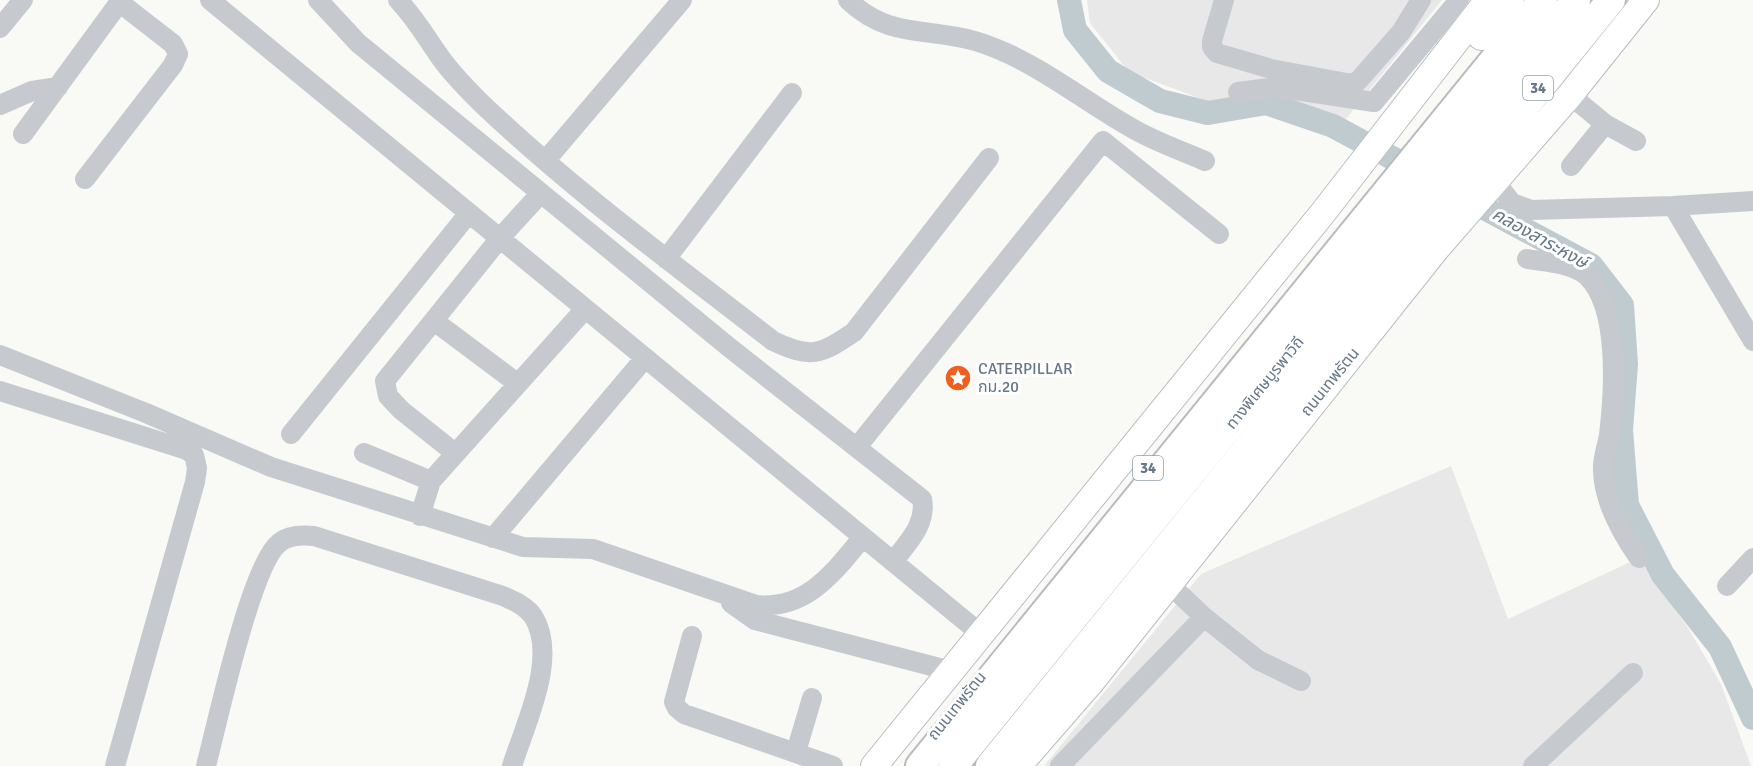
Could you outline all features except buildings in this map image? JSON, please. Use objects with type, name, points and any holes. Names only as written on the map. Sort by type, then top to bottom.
[{"type":"highway","name":"ถนนเทพรัตน","points":[[908,766],[1384,154],[1524,0]]},
{"type":"highway","name":"ทางพิเศษบูรพาวิถี","points":[[920,766],[1543,0]]},
{"type":"highway","name":"ทางพิเศษบูรพาวิถี","points":[[953,766],[1576,0]]},
{"type":"highway","name":"ถนนเทพรัตน","points":[[990,766],[1455,210],[1483,185],[1611,0]]},
{"type":"main road","points":[[1384,154],[1511,0]]},
{"type":"main road","points":[[1483,185],[1562,95],[1632,0]]},
{"type":"main road","name":"34","points":[[1562,95],[1646,0]]},
{"type":"main road","name":"ถนนเทพรัตน","points":[[874,766],[1322,214],[1384,154],[1476,2]]},
{"type":"main road","name":"ถนนเทพรัตน","points":[[1022,764],[1092,681],[1437,248],[1455,210]]},
{"type":"lane","points":[[0,28],[23,0]]},
{"type":"lane","points":[[210,0],[981,634]]},
{"type":"lane","points":[[318,0],[358,43],[922,499],[925,511],[919,528],[893,562]]},
{"type":"lane","points":[[398,0],[420,23],[439,56],[478,100],[546,160],[666,259],[772,341],[804,353],[826,351],[854,332],[989,158]]},
{"type":"lane","points":[[546,160],[682,0]]},
{"type":"lane","points":[[848,0],[863,14],[898,30],[973,40],[1004,51],[1131,128],[1205,161]]},
{"type":"lane","points":[[1224,0],[1212,41],[1212,47],[1217,52],[1271,69],[1352,84],[1358,81],[1401,32],[1421,0]]},
{"type":"lane","points":[[23,134],[120,1],[173,44],[178,54],[173,64],[85,179]]},
{"type":"lane","points":[[1238,92],[1276,87],[1374,102],[1476,2]]},
{"type":"lane","points":[[0,105],[32,91],[58,87]]},
{"type":"lane","points":[[666,259],[792,93]]},
{"type":"lane","points":[[1562,95],[1605,124],[1636,141]]},
{"type":"lane","points":[[1571,166],[1605,124]]},
{"type":"lane","points":[[857,447],[1103,141],[1219,234]]},
{"type":"lane","points":[[1483,185],[1512,203],[1531,210],[1753,201]]},
{"type":"lane","points":[[455,453],[401,410],[388,396],[385,381],[500,238],[541,193]]},
{"type":"lane","points":[[1673,206],[1753,341]]},
{"type":"lane","points":[[291,434],[469,213]]},
{"type":"lane","points":[[1527,259],[1571,267],[1587,276],[1603,304],[1614,347],[1609,434],[1603,471],[1612,508],[1626,540],[1640,558]]},
{"type":"lane","points":[[420,516],[431,481],[585,309]]},
{"type":"lane","points":[[434,321],[517,383]]},
{"type":"lane","points":[[0,356],[146,413],[271,467],[493,538],[544,549],[593,549],[756,605],[769,606],[801,599],[831,576],[863,537]]},
{"type":"lane","points":[[493,538],[645,358]]},
{"type":"lane","points":[[0,391],[187,450],[194,455],[197,468],[195,482],[115,766]]},
{"type":"lane","points":[[364,453],[431,481]]},
{"type":"lane","points":[[206,766],[254,590],[266,558],[279,542],[298,535],[314,536],[503,596],[525,607],[533,616],[543,639],[544,663],[512,766]]},
{"type":"lane","points":[[1727,586],[1753,558]]},
{"type":"lane","points":[[1169,584],[1204,617],[1258,660],[1301,681]]},
{"type":"lane","points":[[709,588],[755,620],[951,671]]},
{"type":"lane","points":[[1060,766],[1204,617]]},
{"type":"lane","points":[[692,636],[674,702],[677,708],[684,714],[833,766]]},
{"type":"lane","points":[[1533,766],[1633,673]]},
{"type":"lane","points":[[796,752],[812,698]]},
{"type":"shaded area","points":[[1087,0],[1442,0],[1346,119],[1267,95],[1215,104],[1129,72],[1090,23]]},
{"type":"shaded area","points":[[1451,466],[1508,619],[1639,558],[1688,628],[1721,684],[1751,766],[1044,766],[1201,574]]},
{"type":"waterway","name":"คลองสาระหงษ์","points":[[1069,0],[1075,30],[1108,71],[1160,101],[1208,113],[1266,103],[1333,126],[1422,174]]},
{"type":"waterway","name":"คลองสาระหงษ์","points":[[1458,194],[1591,265],[1622,305],[1626,364],[1621,430],[1627,505],[1663,575],[1720,647],[1753,718]]},
{"type":"place","name":"CATERPILLAR กม.20","points":[[958,378]]}]
